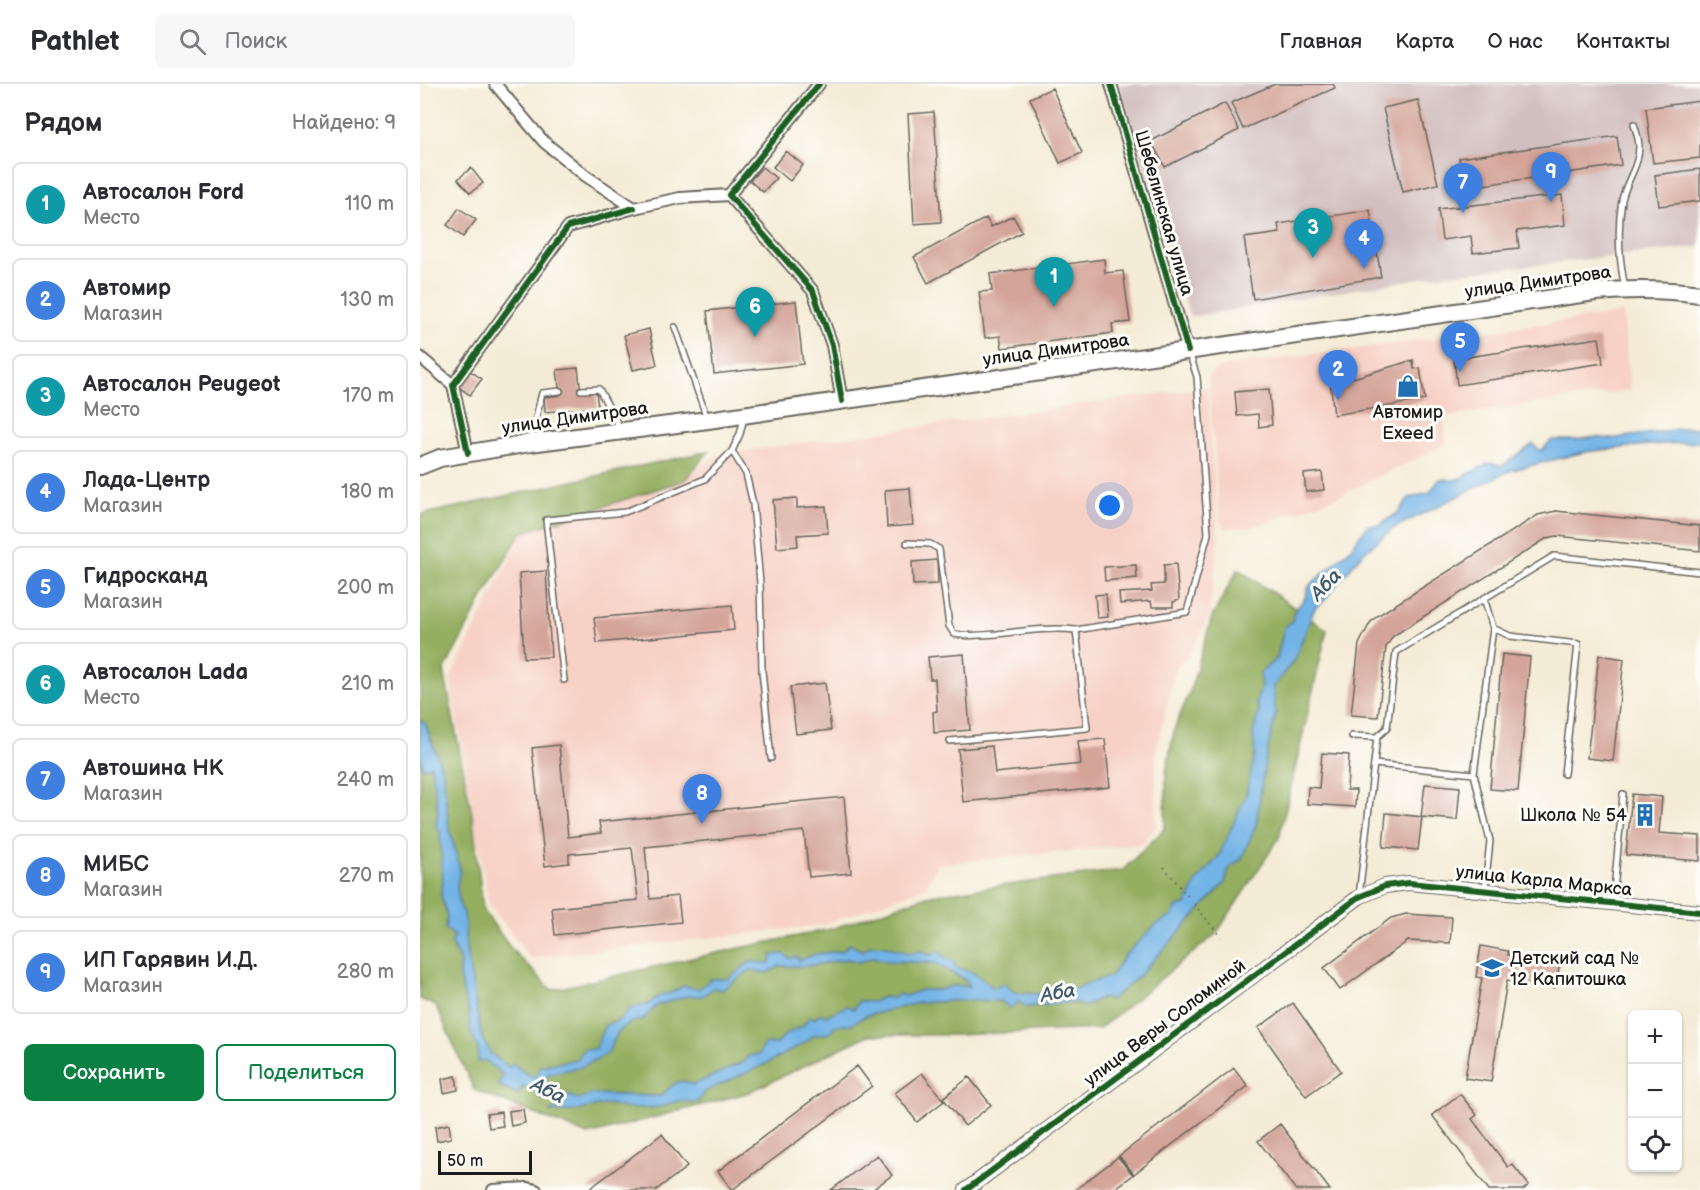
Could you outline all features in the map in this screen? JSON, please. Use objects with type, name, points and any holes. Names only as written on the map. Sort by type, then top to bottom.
[{"type":"main road","name":"улица Димитрова","points":[[420,466],[440,458],[530,442],[745,415],[1584,294],[1626,290],[1667,290],[1700,294]]},
{"type":"street","points":[[495,84],[544,142],[586,176],[634,208]]},
{"type":"street","points":[[453,385],[568,227],[634,208],[680,198],[729,195],[819,84]]},
{"type":"street","name":"Шебелинская улица","points":[[1111,84],[1188,351]]},
{"type":"street","points":[[729,195],[813,291],[832,345],[842,400]]},
{"type":"street","points":[[420,357],[453,385],[468,453]]},
{"type":"street","name":"улица Карла Маркса","points":[[1385,886],[1409,883],[1700,912]]},
{"type":"street","name":"улица Веры Соломиной","points":[[966,1190],[1359,897],[1385,886]]},
{"type":"street","points":[[493,1190],[528,1188],[536,1190]]},
{"type":"lane","points":[[1626,290],[1619,253],[1619,225],[1622,199],[1638,156],[1639,145],[1634,124]]},
{"type":"lane","points":[[675,327],[708,420]]},
{"type":"lane","points":[[907,543],[930,544],[939,549],[949,626],[954,634],[978,636],[1058,628],[1076,630],[1187,612],[1208,534],[1197,376],[1188,351]]},
{"type":"lane","points":[[581,390],[599,388],[622,432]]},
{"type":"lane","points":[[530,442],[542,393],[560,392]]},
{"type":"lane","points":[[564,680],[546,520],[625,512],[705,479],[732,451],[745,415]]},
{"type":"lane","points":[[732,451],[746,474],[753,504],[760,583],[762,671],[771,758]]},
{"type":"lane","points":[[1359,897],[1377,737],[1387,728],[1396,652],[1554,556],[1700,572]]},
{"type":"lane","points":[[1484,598],[1493,628],[1474,774],[1490,841],[1484,890]]},
{"type":"lane","points":[[1493,628],[1509,636],[1578,644],[1564,774]]},
{"type":"lane","points":[[950,741],[1086,728],[1076,630]]},
{"type":"lane","points":[[1352,736],[1377,737]]},
{"type":"lane","points":[[1374,764],[1474,774]]},
{"type":"lane","points":[[1613,903],[1623,794]]},
{"type":"path","points":[[1164,867],[1221,937]]},
{"type":"shaded area","points":[[1119,84],[1700,84],[1700,247],[1433,276],[1190,317]]},
{"type":"shaded area","points":[[1623,313],[1630,390],[1443,417],[1447,444],[1337,497],[1250,528],[1225,528],[1220,520],[1208,378],[1214,370],[1227,366]]},
{"type":"shaded area","points":[[1207,387],[1218,541],[1209,616],[1189,656],[1176,667],[1156,751],[1156,828],[1143,844],[938,864],[926,887],[823,925],[530,958],[489,904],[450,679],[535,508],[665,491],[717,455]]},
{"type":"green space","points":[[709,451],[685,480],[521,533],[486,592],[444,671],[473,819],[483,910],[512,950],[552,990],[831,929],[930,895],[1123,870],[1165,828],[1166,772],[1175,727],[1190,691],[1212,617],[1238,569],[1327,630],[1279,838],[1216,934],[1099,1029],[954,1035],[869,1035],[747,1093],[588,1135],[474,1090],[436,1006],[420,999],[420,515]]},
{"type":"water","name":"Аба","points":[[1700,428],[1700,442],[1585,452],[1509,471],[1394,528],[1362,554],[1322,603],[1315,608],[1294,660],[1273,687],[1276,714],[1265,762],[1256,825],[1241,860],[1230,866],[1225,883],[1137,978],[1111,999],[1099,999],[1085,1006],[1072,1002],[1026,1007],[1019,1002],[1010,1008],[1001,1001],[918,1003],[865,1016],[852,1024],[834,1026],[830,1033],[814,1035],[808,1041],[768,1063],[704,1092],[698,1102],[678,1101],[660,1107],[624,1108],[609,1104],[572,1111],[550,1112],[561,1103],[544,1098],[523,1085],[518,1094],[498,1085],[503,1075],[485,1060],[478,1062],[478,1048],[471,1033],[469,1013],[459,977],[460,961],[451,943],[455,936],[445,929],[447,916],[441,895],[443,881],[440,831],[436,825],[438,811],[431,766],[423,768],[420,749],[420,720],[425,723],[443,772],[449,826],[460,869],[457,887],[460,907],[464,912],[466,949],[482,1038],[491,1054],[509,1067],[514,1064],[525,1073],[536,1077],[540,1066],[578,1059],[583,1049],[595,1049],[605,1025],[620,1020],[632,1007],[647,1005],[661,995],[671,993],[683,986],[699,989],[711,979],[728,979],[750,962],[770,963],[772,955],[784,954],[789,958],[798,957],[799,961],[815,954],[842,951],[850,944],[862,951],[871,945],[886,946],[909,953],[921,951],[928,955],[939,952],[947,959],[954,961],[955,967],[974,973],[994,988],[1004,984],[1016,993],[1040,994],[1070,990],[1111,976],[1125,955],[1157,924],[1171,917],[1177,907],[1186,905],[1197,881],[1219,856],[1246,795],[1255,754],[1253,733],[1259,711],[1256,702],[1261,689],[1260,673],[1277,658],[1284,628],[1293,620],[1293,613],[1305,598],[1309,586],[1349,550],[1367,526],[1379,525],[1398,513],[1409,498],[1429,493],[1440,479],[1456,480],[1490,463],[1502,466],[1533,444],[1541,451],[1552,440],[1596,437],[1610,439]],"holes":[[[873,957],[887,961],[935,963],[967,981],[969,986],[921,990],[905,996],[899,994],[893,998],[883,997],[873,1002],[859,1001],[854,1009],[847,1006],[826,1016],[820,1014],[814,1019],[810,1016],[803,1026],[786,1034],[776,1044],[764,1044],[759,1054],[748,1056],[744,1062],[693,1085],[688,1082],[676,1083],[661,1096],[591,1094],[579,1100],[554,1089],[545,1080],[548,1074],[581,1067],[607,1054],[618,1032],[631,1022],[643,1020],[656,1006],[687,996],[703,996],[713,988],[722,990],[750,970],[767,973],[780,966],[809,966],[847,959],[859,962]]]},
{"type":"building","points":[[1275,84],[1333,84],[1335,88],[1243,129],[1231,103]]},
{"type":"building","points":[[1052,88],[1082,153],[1060,163],[1030,98]]},
{"type":"building","points":[[1418,100],[1438,184],[1403,192],[1383,108]]},
{"type":"building","points":[[1700,101],[1700,158],[1653,163],[1646,108]]},
{"type":"building","points":[[1225,103],[1239,130],[1165,167],[1151,141]]},
{"type":"building","points":[[934,112],[941,222],[914,224],[908,114]]},
{"type":"building","points":[[1617,136],[1621,165],[1463,188],[1459,158]]},
{"type":"building","points":[[786,151],[803,165],[790,181],[773,167]]},
{"type":"building","points":[[762,167],[776,178],[763,192],[750,181]]},
{"type":"building","points":[[471,168],[483,183],[470,193],[458,179]]},
{"type":"building","points":[[1700,169],[1700,201],[1659,206],[1655,175]]},
{"type":"building","points":[[1562,195],[1565,225],[1517,231],[1519,248],[1473,253],[1471,236],[1442,240],[1438,209]]},
{"type":"building","points":[[459,208],[476,220],[463,237],[447,225]]},
{"type":"building","points":[[1370,210],[1381,277],[1253,299],[1244,238],[1280,233],[1278,224]]},
{"type":"building","points":[[1013,216],[1022,232],[928,283],[914,257],[986,218],[991,227]]},
{"type":"building","points":[[1104,259],[1105,273],[1123,271],[1130,322],[1112,324],[1113,333],[1002,348],[1000,336],[985,338],[979,292],[992,291],[990,274]]},
{"type":"building","points":[[796,301],[803,364],[714,374],[707,311]]},
{"type":"building","points":[[649,329],[657,365],[633,370],[624,335]]},
{"type":"building","points":[[1599,338],[1603,363],[1457,385],[1454,359]]},
{"type":"building","points":[[1413,360],[1414,369],[1420,368],[1425,400],[1334,415],[1330,380],[1357,377]]},
{"type":"building","points":[[578,368],[581,392],[596,391],[598,407],[545,412],[544,397],[560,395],[557,370]]},
{"type":"building","points":[[469,370],[482,379],[470,395],[457,386]]},
{"type":"building","points":[[1269,389],[1272,425],[1259,427],[1258,414],[1237,416],[1235,392]]},
{"type":"building","points":[[1322,472],[1324,490],[1306,492],[1304,474]]},
{"type":"building","points":[[910,488],[913,525],[887,527],[885,490]]},
{"type":"building","points":[[797,498],[797,508],[826,506],[828,533],[797,535],[798,546],[777,548],[773,500]]},
{"type":"building","points":[[1556,511],[1700,526],[1700,551],[1557,536],[1547,538],[1393,636],[1386,647],[1378,717],[1351,715],[1359,644],[1370,623],[1377,616],[1538,515]]},
{"type":"building","points":[[937,560],[938,584],[913,585],[912,562]]},
{"type":"building","points":[[1176,564],[1179,600],[1173,602],[1173,607],[1152,607],[1151,601],[1120,604],[1119,593],[1152,591],[1151,585],[1164,584],[1164,565]]},
{"type":"building","points":[[1136,565],[1137,578],[1105,581],[1104,567]]},
{"type":"building","points":[[546,571],[551,657],[524,658],[519,573]]},
{"type":"building","points":[[1106,594],[1108,617],[1097,618],[1095,595]]},
{"type":"building","points":[[732,605],[734,630],[597,643],[594,618]]},
{"type":"building","points":[[964,654],[970,730],[934,733],[933,712],[937,711],[935,679],[930,679],[928,657]]},
{"type":"building","points":[[1502,654],[1530,657],[1518,791],[1490,789]]},
{"type":"building","points":[[1599,655],[1624,659],[1613,761],[1587,758]]},
{"type":"building","points":[[825,683],[831,730],[796,734],[790,687]]},
{"type":"building","points":[[1105,739],[1110,787],[963,802],[958,749],[992,746],[995,773],[1081,764],[1078,741]]},
{"type":"building","points":[[559,745],[568,837],[601,833],[599,822],[844,797],[851,873],[809,877],[804,831],[645,847],[650,899],[678,896],[681,922],[555,935],[552,908],[638,900],[632,848],[569,854],[569,863],[545,866],[532,748]]},
{"type":"building","points":[[1322,753],[1349,755],[1347,790],[1356,790],[1355,807],[1307,804],[1308,787],[1319,788]]},
{"type":"building","points":[[1425,784],[1460,787],[1457,820],[1421,817]]},
{"type":"building","name":"Школа № 54","points":[[1632,794],[1662,797],[1659,833],[1700,836],[1700,861],[1626,855]]},
{"type":"building","points":[[1386,813],[1422,817],[1418,850],[1383,847]]},
{"type":"building","points":[[1406,914],[1452,917],[1450,943],[1408,941],[1340,990],[1324,968],[1391,918]]},
{"type":"building","points":[[1481,946],[1508,951],[1508,955],[1560,963],[1555,988],[1507,980],[1491,1082],[1465,1078],[1482,978],[1476,977]]},
{"type":"building","points":[[1293,1003],[1341,1071],[1306,1096],[1258,1028]]},
{"type":"building","points":[[857,1066],[872,1086],[732,1190],[718,1171]]},
{"type":"building","points":[[1234,1068],[1248,1086],[1134,1174],[1119,1156]]},
{"type":"building","points":[[922,1073],[944,1101],[917,1122],[895,1093]]},
{"type":"building","points":[[456,1076],[458,1090],[444,1093],[442,1079]]},
{"type":"building","points":[[969,1077],[991,1105],[965,1126],[943,1098]]},
{"type":"building","points":[[1460,1094],[1477,1115],[1472,1119],[1508,1167],[1512,1164],[1529,1185],[1523,1190],[1489,1190],[1432,1115]]},
{"type":"building","points":[[523,1109],[525,1123],[511,1126],[509,1111]]},
{"type":"building","points":[[501,1112],[503,1126],[489,1128],[487,1114]]},
{"type":"building","points":[[449,1124],[451,1138],[437,1141],[435,1127]]},
{"type":"building","points":[[1280,1124],[1330,1190],[1296,1190],[1258,1141]]},
{"type":"building","points":[[662,1134],[687,1167],[656,1190],[588,1190]]},
{"type":"building","points":[[877,1155],[892,1175],[872,1190],[831,1190]]},
{"type":"building","points":[[1118,1157],[1133,1175],[1113,1190],[1075,1190]]},
{"type":"cycle path","points":[[819,84],[729,195],[813,291],[832,345],[842,401]]},
{"type":"cycle path","points":[[1111,84],[1188,351]]},
{"type":"cycle path","points":[[468,453],[453,385],[568,227],[634,208]]},
{"type":"cycle path","points":[[966,1190],[1359,897],[1385,886],[1409,883],[1700,912]]},
{"type":"place","name":"ИП Гарявин И.Д.","points":[[1551,202]]},
{"type":"place","name":"Автошина НК","points":[[1463,213]]},
{"type":"place","name":"Автосалон Peugeot","points":[[1313,258]]},
{"type":"place","name":"Лада-Центр","points":[[1364,269]]},
{"type":"place","name":"Автосалон Ford","points":[[1054,307]]},
{"type":"place","name":"Автосалон Lada","points":[[755,337]]},
{"type":"place","name":"Гидросканд","points":[[1460,372]]},
{"type":"place","name":"Автомир Exeed","points":[[1408,386]]},
{"type":"place","name":"Автомир","points":[[1338,400]]},
{"type":"place","name":"Школа № 54","points":[[1645,815]]},
{"type":"place","name":"МИБС","points":[[702,824]]},
{"type":"place","name":"Детский сад № 12 Капитошка","points":[[1492,968]]}]
